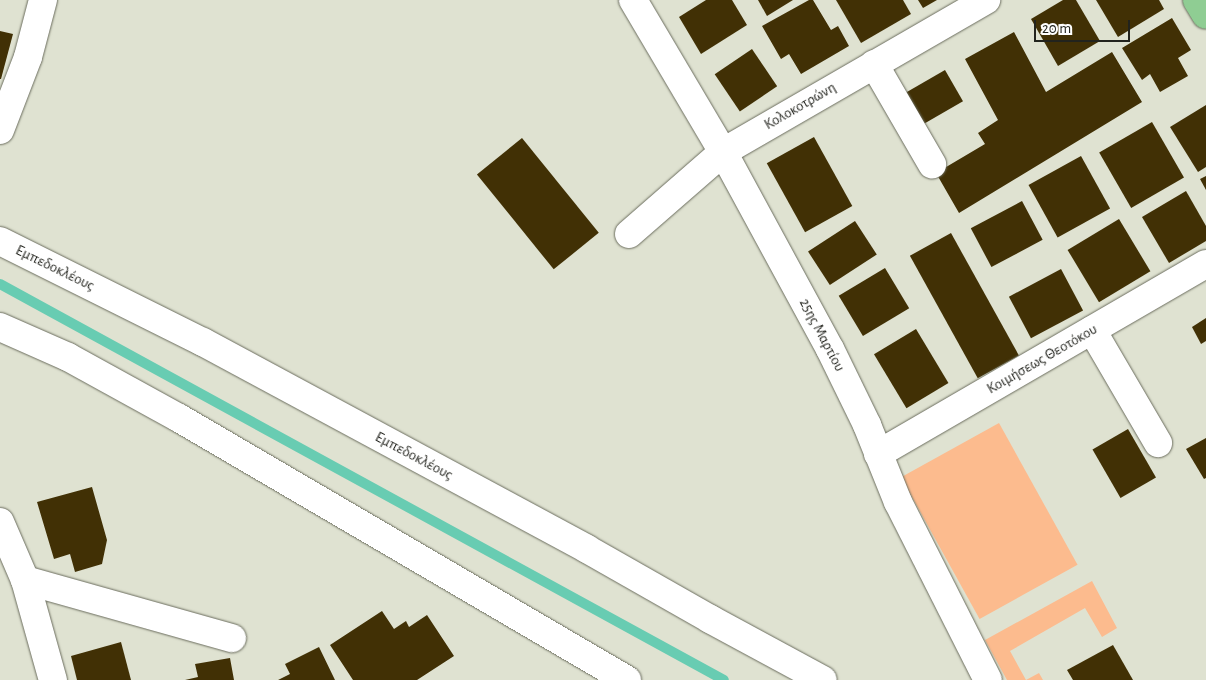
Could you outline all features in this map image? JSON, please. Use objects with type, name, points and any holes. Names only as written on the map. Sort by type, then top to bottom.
[{"type":"main road","points":[[1197,0],[1206,15]]},
{"type":"street","points":[[0,130],[28,57],[43,0]]},
{"type":"street","name":"25ης Μαρτίου","points":[[633,0],[722,152],[834,358],[867,425],[902,510],[988,680]]},
{"type":"street","name":"Κολοκοτρώνη","points":[[629,234],[722,152],[986,0]]},
{"type":"street","points":[[874,64],[932,164]]},
{"type":"street","name":"Εμπεδοκλέους","points":[[0,241],[203,342],[587,549],[822,680]]},
{"type":"street","name":"Κοιμήσεως Θεοτόκου","points":[[878,454],[1206,264]]},
{"type":"street","points":[[0,327],[68,357],[179,418],[627,680]]},
{"type":"street","points":[[1092,330],[1158,443]]},
{"type":"street","points":[[0,522],[25,580],[53,680]]},
{"type":"street","points":[[25,580],[232,638]]},
{"type":"shaded area","points":[[999,423],[1078,565],[980,619],[901,477]]},
{"type":"shaded area","points":[[1092,581],[1117,628],[1102,637],[1085,608],[1010,651],[1026,680],[1007,680],[985,640]]},
{"type":"shaded area","points":[[1039,673],[1043,680],[1026,680]]},
{"type":"building","points":[[706,0],[732,0],[747,25],[701,54],[679,17]]},
{"type":"building","points":[[758,0],[793,0],[767,16]]},
{"type":"building","points":[[809,0],[813,0],[831,30],[838,26],[849,46],[801,74],[789,54],[781,59],[762,26]]},
{"type":"building","points":[[836,0],[903,0],[911,14],[861,43]]},
{"type":"building","points":[[918,0],[937,0],[923,8]]},
{"type":"building","points":[[1063,0],[1076,0],[1100,41],[1058,66],[1031,19]]},
{"type":"building","points":[[1096,0],[1159,0],[1164,9],[1118,37]]},
{"type":"building","points":[[1172,18],[1191,50],[1178,58],[1188,76],[1160,92],[1150,74],[1142,80],[1122,48]]},
{"type":"building","points":[[0,31],[13,34],[1,79],[0,79]]},
{"type":"building","points":[[1014,32],[1046,92],[1112,52],[1142,102],[959,213],[936,173],[985,144],[978,133],[998,120],[965,59]]},
{"type":"building","points":[[752,49],[777,86],[740,111],[715,74]]},
{"type":"building","points":[[945,70],[963,101],[919,127],[901,96]]},
{"type":"building","points":[[1206,105],[1206,167],[1198,172],[1170,127]]},
{"type":"building","points":[[1152,122],[1184,177],[1131,208],[1099,153]]},
{"type":"building","points":[[814,137],[852,206],[805,232],[767,163]]},
{"type":"building","points":[[522,138],[599,233],[554,269],[477,175]]},
{"type":"building","points":[[1081,156],[1110,208],[1058,238],[1029,185]]},
{"type":"building","points":[[1206,176],[1206,190],[1200,179]]},
{"type":"building","points":[[1186,191],[1206,226],[1206,241],[1169,263],[1142,217]]},
{"type":"building","points":[[1022,201],[1043,240],[991,267],[971,228]]},
{"type":"building","points":[[1119,219],[1150,271],[1099,302],[1068,250]]},
{"type":"building","points":[[855,221],[877,255],[830,285],[808,251]]},
{"type":"building","points":[[951,233],[1019,355],[978,378],[910,256]]},
{"type":"building","points":[[885,268],[909,308],[863,336],[839,296]]},
{"type":"building","points":[[1061,269],[1083,310],[1031,338],[1009,297]]},
{"type":"building","points":[[1206,318],[1206,341],[1201,344],[1192,327]]},
{"type":"building","points":[[916,329],[948,383],[906,408],[874,354]]},
{"type":"building","points":[[1128,429],[1156,477],[1120,498],[1092,450]]},
{"type":"building","points":[[1206,438],[1206,478],[1204,479],[1186,449]]},
{"type":"building","points":[[92,487],[107,540],[102,564],[75,572],[70,554],[54,559],[37,502]]},
{"type":"building","points":[[382,611],[394,629],[406,621],[409,627],[427,615],[454,656],[417,680],[353,680],[330,645]]},
{"type":"building","points":[[121,642],[131,680],[77,680],[71,656]]},
{"type":"building","points":[[1113,645],[1133,680],[1073,680],[1067,670]]},
{"type":"building","points":[[319,647],[335,680],[278,680],[290,674],[285,664]]},
{"type":"building","points":[[230,658],[234,680],[185,680],[198,677],[195,664]]},
{"type":"waterway","points":[[0,284],[724,680]]}]
